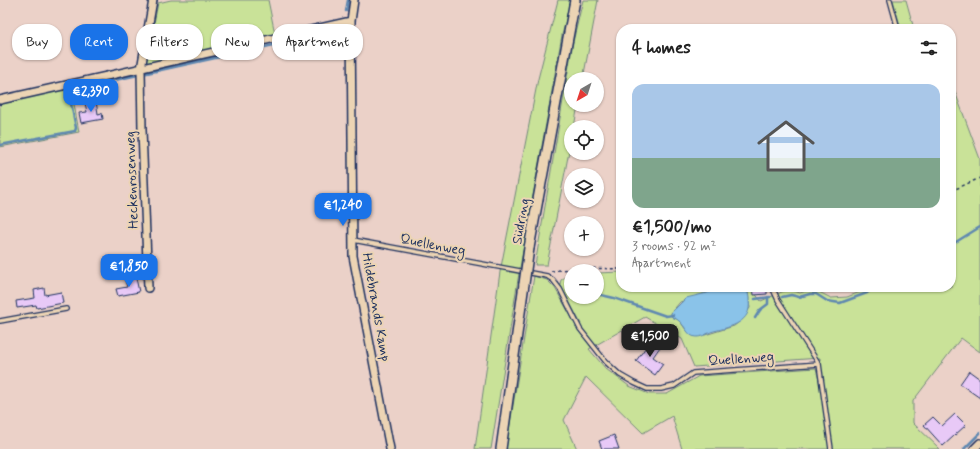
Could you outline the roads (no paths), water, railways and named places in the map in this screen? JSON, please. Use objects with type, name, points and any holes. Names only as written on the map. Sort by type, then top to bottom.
[{"type":"main road","name":"Südring","points":[[501,449],[529,248],[575,0]]},
{"type":"street","name":"Heckenrosenweg","points":[[148,288],[141,69],[153,0]]},
{"type":"street","name":"Hildebrands Kamp","points":[[354,0],[352,21],[353,256],[390,449]]},
{"type":"street","points":[[0,100],[352,21]]},
{"type":"street","points":[[974,449],[980,443]]},
{"type":"lane","points":[[890,0],[897,24]]},
{"type":"lane","name":"Quellenweg","points":[[353,240],[463,261],[540,273],[553,280],[560,289],[580,329],[606,362],[620,375],[634,384],[647,389],[661,389],[674,386],[693,373],[819,364]]},
{"type":"lane","points":[[119,276],[147,273]]},
{"type":"lane","points":[[774,292],[819,364],[831,449]]},
{"type":"lane","points":[[0,320],[66,309]]},
{"type":"water","points":[[747,292],[749,297],[749,308],[747,314],[744,319],[727,328],[697,337],[690,335],[681,322],[672,317],[671,313],[686,298],[707,293]]},
{"type":"waterway","points":[[346,11],[348,0]]},
{"type":"waterway","points":[[97,84],[272,45]]},
{"type":"waterway","points":[[0,145],[75,131],[76,128],[69,94],[72,90]]},
{"type":"waterway","points":[[956,242],[980,227]]},
{"type":"waterway","points":[[782,297],[791,295],[799,297],[816,294],[827,301],[840,303],[868,292]]},
{"type":"waterway","points":[[604,296],[666,316],[673,315]]},
{"type":"waterway","points":[[755,318],[760,310],[768,304],[768,297]]},
{"type":"waterway","points":[[755,299],[770,297]]},
{"type":"waterway","points":[[964,449],[980,433]]}]
